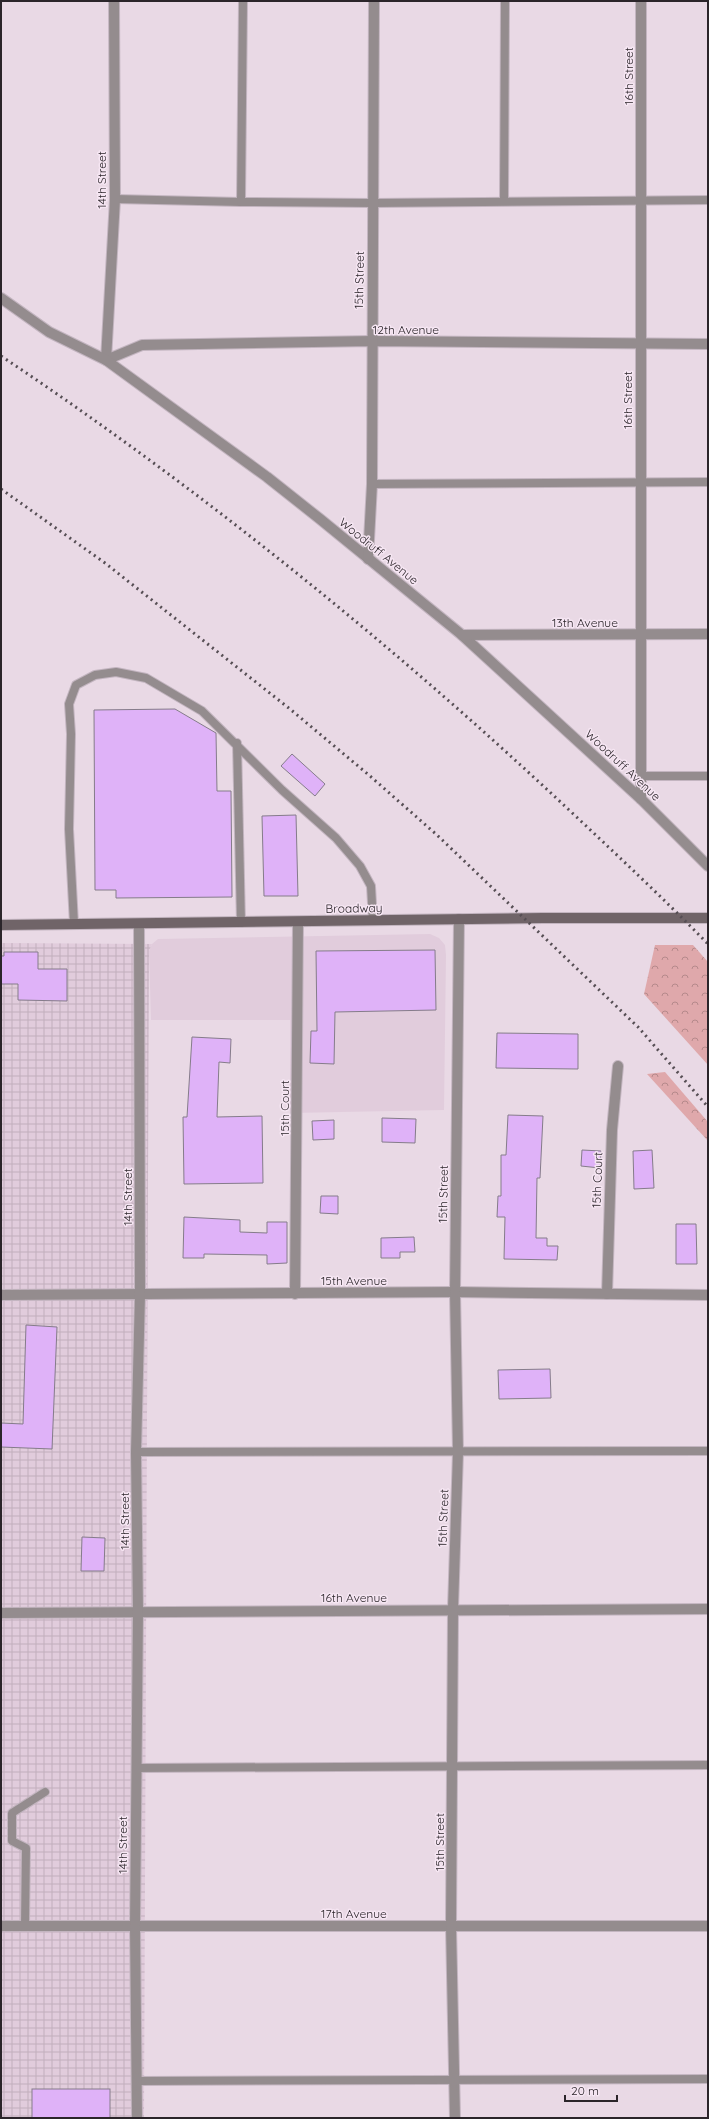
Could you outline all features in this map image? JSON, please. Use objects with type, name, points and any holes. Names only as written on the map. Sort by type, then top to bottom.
[{"type":"main road","name":"Broadway","points":[[1,925],[459,919],[708,918]]},
{"type":"street","name":"14th Street","points":[[106,360],[115,200],[114,1]]},
{"type":"street","name":"15th Street","points":[[368,559],[372,484],[374,1]]},
{"type":"street","name":"16th Street","points":[[641,1],[641,799]]},
{"type":"street","name":"Woodruff Avenue","points":[[1,298],[49,332],[106,360],[267,477],[462,635],[641,799],[708,866]]},
{"type":"street","name":"12th Avenue","points":[[106,360],[142,345],[372,341],[708,344]]},
{"type":"street","name":"13th Avenue","points":[[462,635],[708,634]]},
{"type":"street","name":"15th Street","points":[[455,2118],[456,2081],[451,1926],[453,1609],[458,1452],[455,1292],[459,919]]},
{"type":"street","name":"15th Court","points":[[295,1294],[298,922]]},
{"type":"street","name":"14th Street","points":[[137,2118],[138,2081],[135,1926],[138,1611],[136,1452],[140,1294],[139,924]]},
{"type":"street","name":"15th Court","points":[[607,1294],[612,1130],[618,1066]]},
{"type":"street","name":"15th Avenue","points":[[1,1295],[455,1292],[708,1295]]},
{"type":"street","name":"16th Avenue","points":[[1,1613],[453,1609],[708,1609]]},
{"type":"street","name":"17th Avenue","points":[[1,1926],[708,1926]]},
{"type":"lane","points":[[241,202],[243,1]]},
{"type":"lane","points":[[504,201],[505,1]]},
{"type":"lane","points":[[115,200],[373,203],[708,200]]},
{"type":"lane","points":[[372,484],[708,482]]},
{"type":"lane","points":[[74,924],[69,829],[69,704],[76,685],[95,675],[116,672],[146,678],[202,711],[282,790],[336,838],[360,866],[371,886],[373,921]]},
{"type":"lane","points":[[236,743],[241,923]]},
{"type":"lane","points":[[641,776],[708,776]]},
{"type":"lane","points":[[136,1452],[708,1451]]},
{"type":"lane","points":[[136,1768],[708,1765]]},
{"type":"lane","points":[[25,1926],[26,1848],[12,1841],[12,1813],[45,1792]]},
{"type":"lane","points":[[138,2081],[708,2079]]},
{"type":"shaded area","points":[[430,934],[439,938],[445,945],[446,955],[444,1110],[290,1113],[290,1020],[151,1020],[149,951],[152,944],[158,939]]},
{"type":"shaded area","points":[[1,943],[152,944],[149,951],[144,2118],[1,2118]]},
{"type":"green space","points":[[655,945],[693,945],[708,962],[708,1065],[644,994]]},
{"type":"green space","points":[[665,1072],[708,1122],[708,1141],[647,1074]]},
{"type":"building","points":[[175,709],[216,733],[217,791],[231,791],[232,897],[116,898],[116,890],[95,890],[94,710]]},
{"type":"building","points":[[292,754],[325,784],[315,796],[281,766]]},
{"type":"building","points":[[296,815],[298,896],[264,896],[262,816]]},
{"type":"building","points":[[435,950],[436,1010],[335,1012],[334,1064],[310,1063],[311,1031],[317,1031],[316,951]]},
{"type":"building","points":[[4,952],[38,952],[38,969],[67,969],[67,1001],[18,1000],[18,984],[1,984],[1,956],[4,956]]},
{"type":"building","points":[[497,1033],[578,1034],[578,1069],[496,1068]]},
{"type":"building","points":[[192,1037],[231,1039],[230,1063],[219,1062],[217,1117],[262,1116],[263,1183],[184,1184],[183,1117],[187,1117]]},
{"type":"building","points":[[508,1115],[543,1116],[540,1178],[537,1178],[536,1238],[547,1238],[547,1246],[558,1246],[557,1260],[504,1259],[505,1217],[497,1217],[498,1196],[501,1196],[501,1155],[506,1155]]},
{"type":"building","points":[[382,1118],[416,1119],[415,1143],[382,1142]]},
{"type":"building","points":[[334,1120],[334,1139],[313,1140],[312,1121]]},
{"type":"building","points":[[582,1150],[601,1151],[600,1168],[581,1166]]},
{"type":"building","points":[[652,1150],[654,1188],[634,1189],[633,1151]]},
{"type":"building","points":[[321,1196],[338,1196],[338,1214],[320,1213]]},
{"type":"building","points":[[184,1217],[240,1220],[240,1232],[267,1233],[267,1222],[287,1222],[287,1263],[267,1264],[267,1255],[204,1254],[204,1258],[183,1258]]},
{"type":"building","points":[[676,1224],[696,1224],[697,1264],[676,1264]]},
{"type":"building","points":[[414,1237],[415,1252],[400,1252],[400,1258],[381,1258],[381,1238]]},
{"type":"building","points":[[26,1325],[57,1327],[52,1449],[1,1447],[1,1423],[23,1424]]},
{"type":"building","points":[[550,1369],[551,1398],[499,1399],[498,1370]]},
{"type":"building","points":[[82,1537],[105,1538],[104,1571],[81,1571]]},
{"type":"building","points":[[32,2089],[110,2089],[110,2118],[32,2118]]},
{"type":"railway","points":[[1,356],[150,460],[294,571],[364,628],[433,687],[568,809],[622,859],[708,944]]},
{"type":"railway","points":[[1,489],[105,563],[290,709],[370,776],[437,835],[638,1027],[708,1107]]}]
